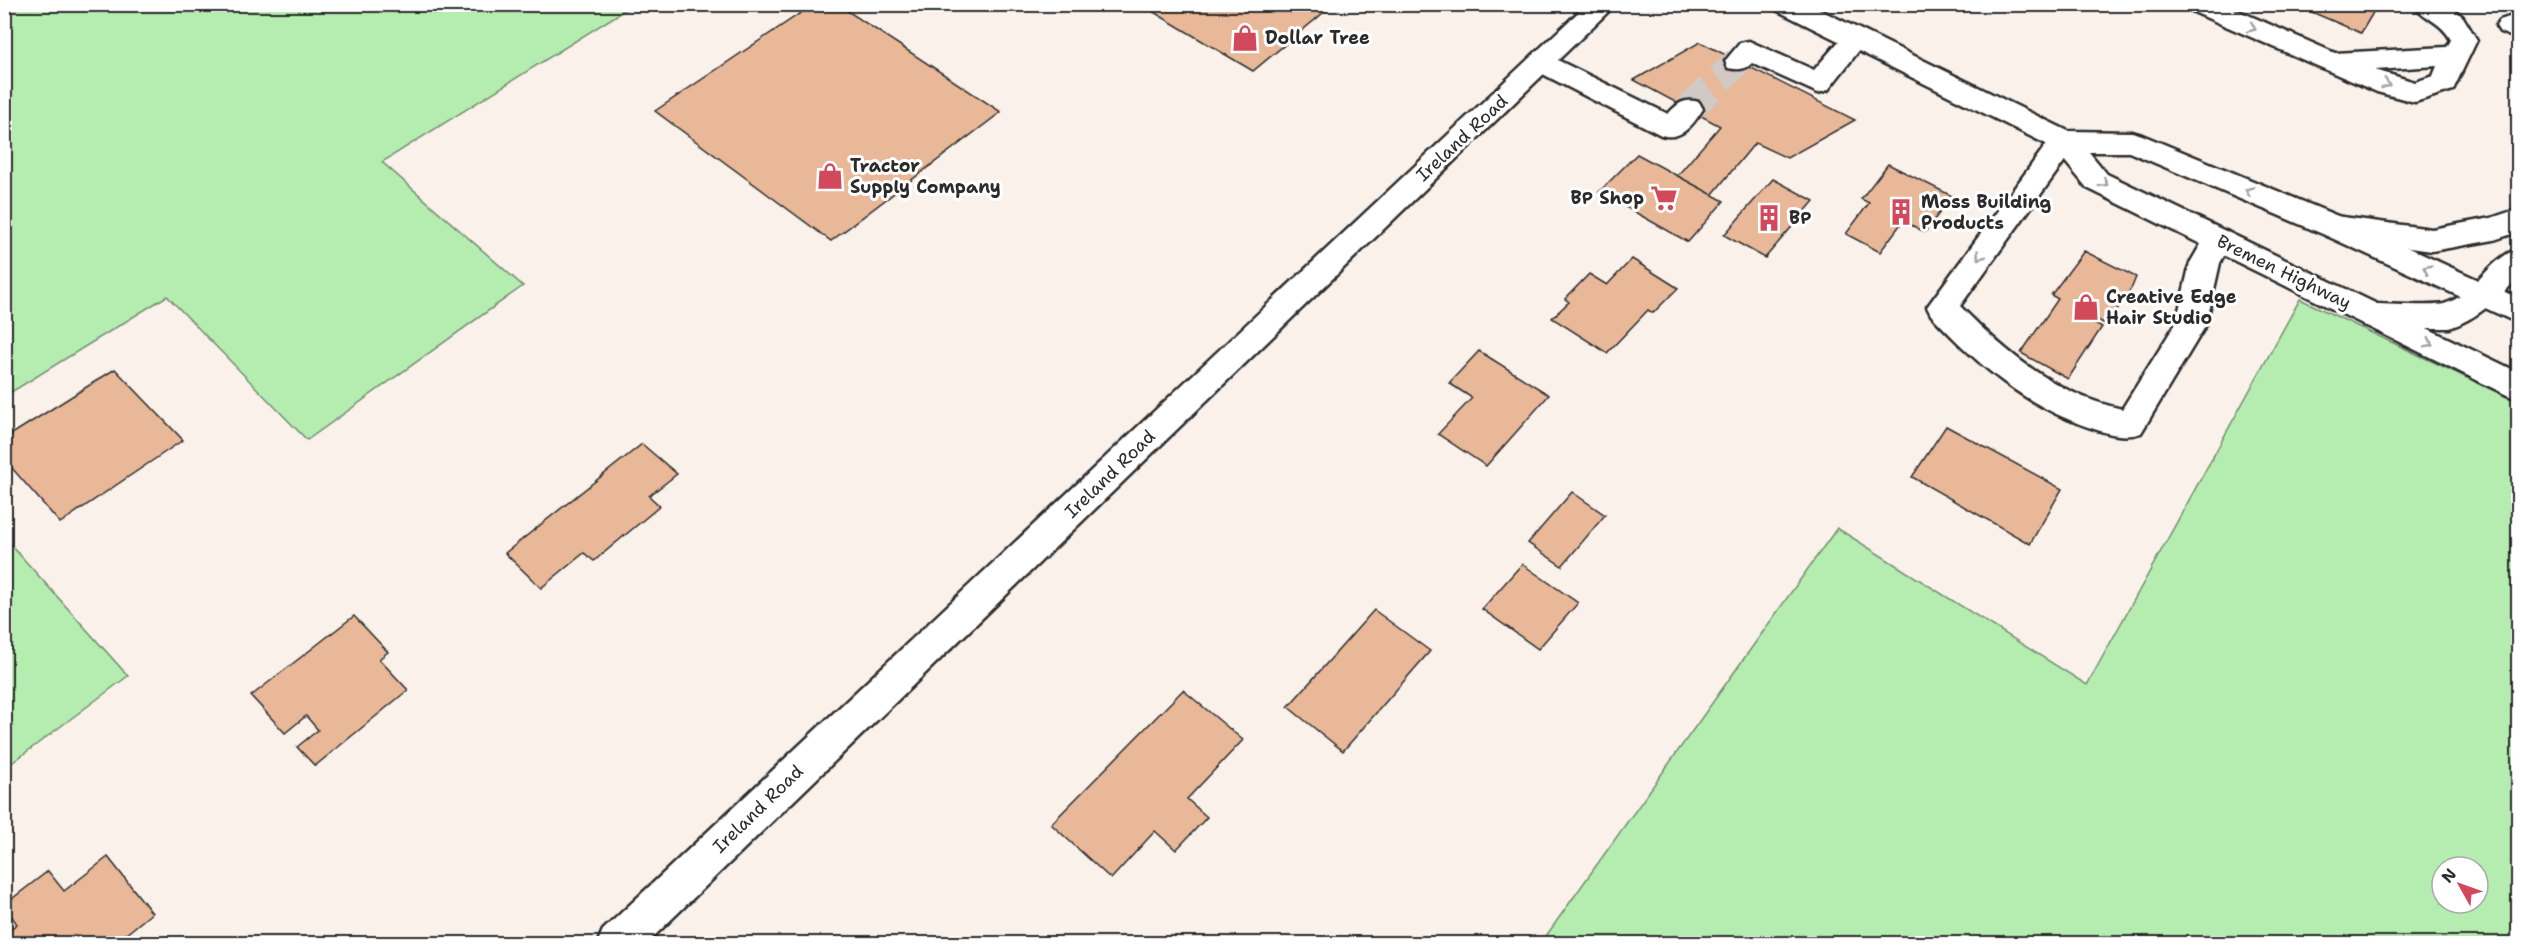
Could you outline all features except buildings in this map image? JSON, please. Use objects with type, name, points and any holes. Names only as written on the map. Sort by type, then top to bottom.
[{"type":"main road","name":"Ireland Road","points":[[617,944],[1603,4]]},
{"type":"main road","name":"Bremen Highway","points":[[1785,4],[2064,141],[2097,181],[2518,386]]},
{"type":"main road","points":[[2198,4],[2387,86],[2415,92],[2443,83],[2464,40],[2457,26],[2439,10],[2426,4]]},
{"type":"main road","points":[[1738,61],[1749,50],[1818,83],[1855,39]]},
{"type":"main road","points":[[1543,62],[1671,128],[1689,109]]},
{"type":"main road","points":[[2064,141],[1942,307],[1995,361],[2031,386],[2070,407],[2101,419],[2130,424],[2191,325],[2205,263],[2218,240]]},
{"type":"main road","name":"Bremen Highway","points":[[2064,141],[2132,142],[2335,227],[2518,311]]},
{"type":"main road","points":[[2335,227],[2432,240],[2494,229],[2518,220]]},
{"type":"main road","points":[[2374,316],[2449,316],[2483,295],[2518,260]]},
{"type":"green space","points":[[4,5],[633,5],[382,162],[523,286],[307,440],[167,296],[5,396]]},
{"type":"green space","points":[[2300,299],[2518,402],[2518,943],[1541,943],[1837,528],[2087,685]]},
{"type":"green space","points":[[4,537],[128,676],[5,768],[4,768]]},
{"type":"tunnel","points":[[1689,109],[1738,61]]},
{"type":"place","name":"Dollar Tree","points":[[1245,38]]},
{"type":"place","name":"Tractor Supply Company","points":[[830,176]]},
{"type":"place","name":"BP Shop","points":[[1664,198]]},
{"type":"place","name":"Moss Building Products","points":[[1901,212]]},
{"type":"place","name":"BP","points":[[1769,218]]},
{"type":"place","name":"Creative Edge Hair Studio","points":[[2086,307]]}]
